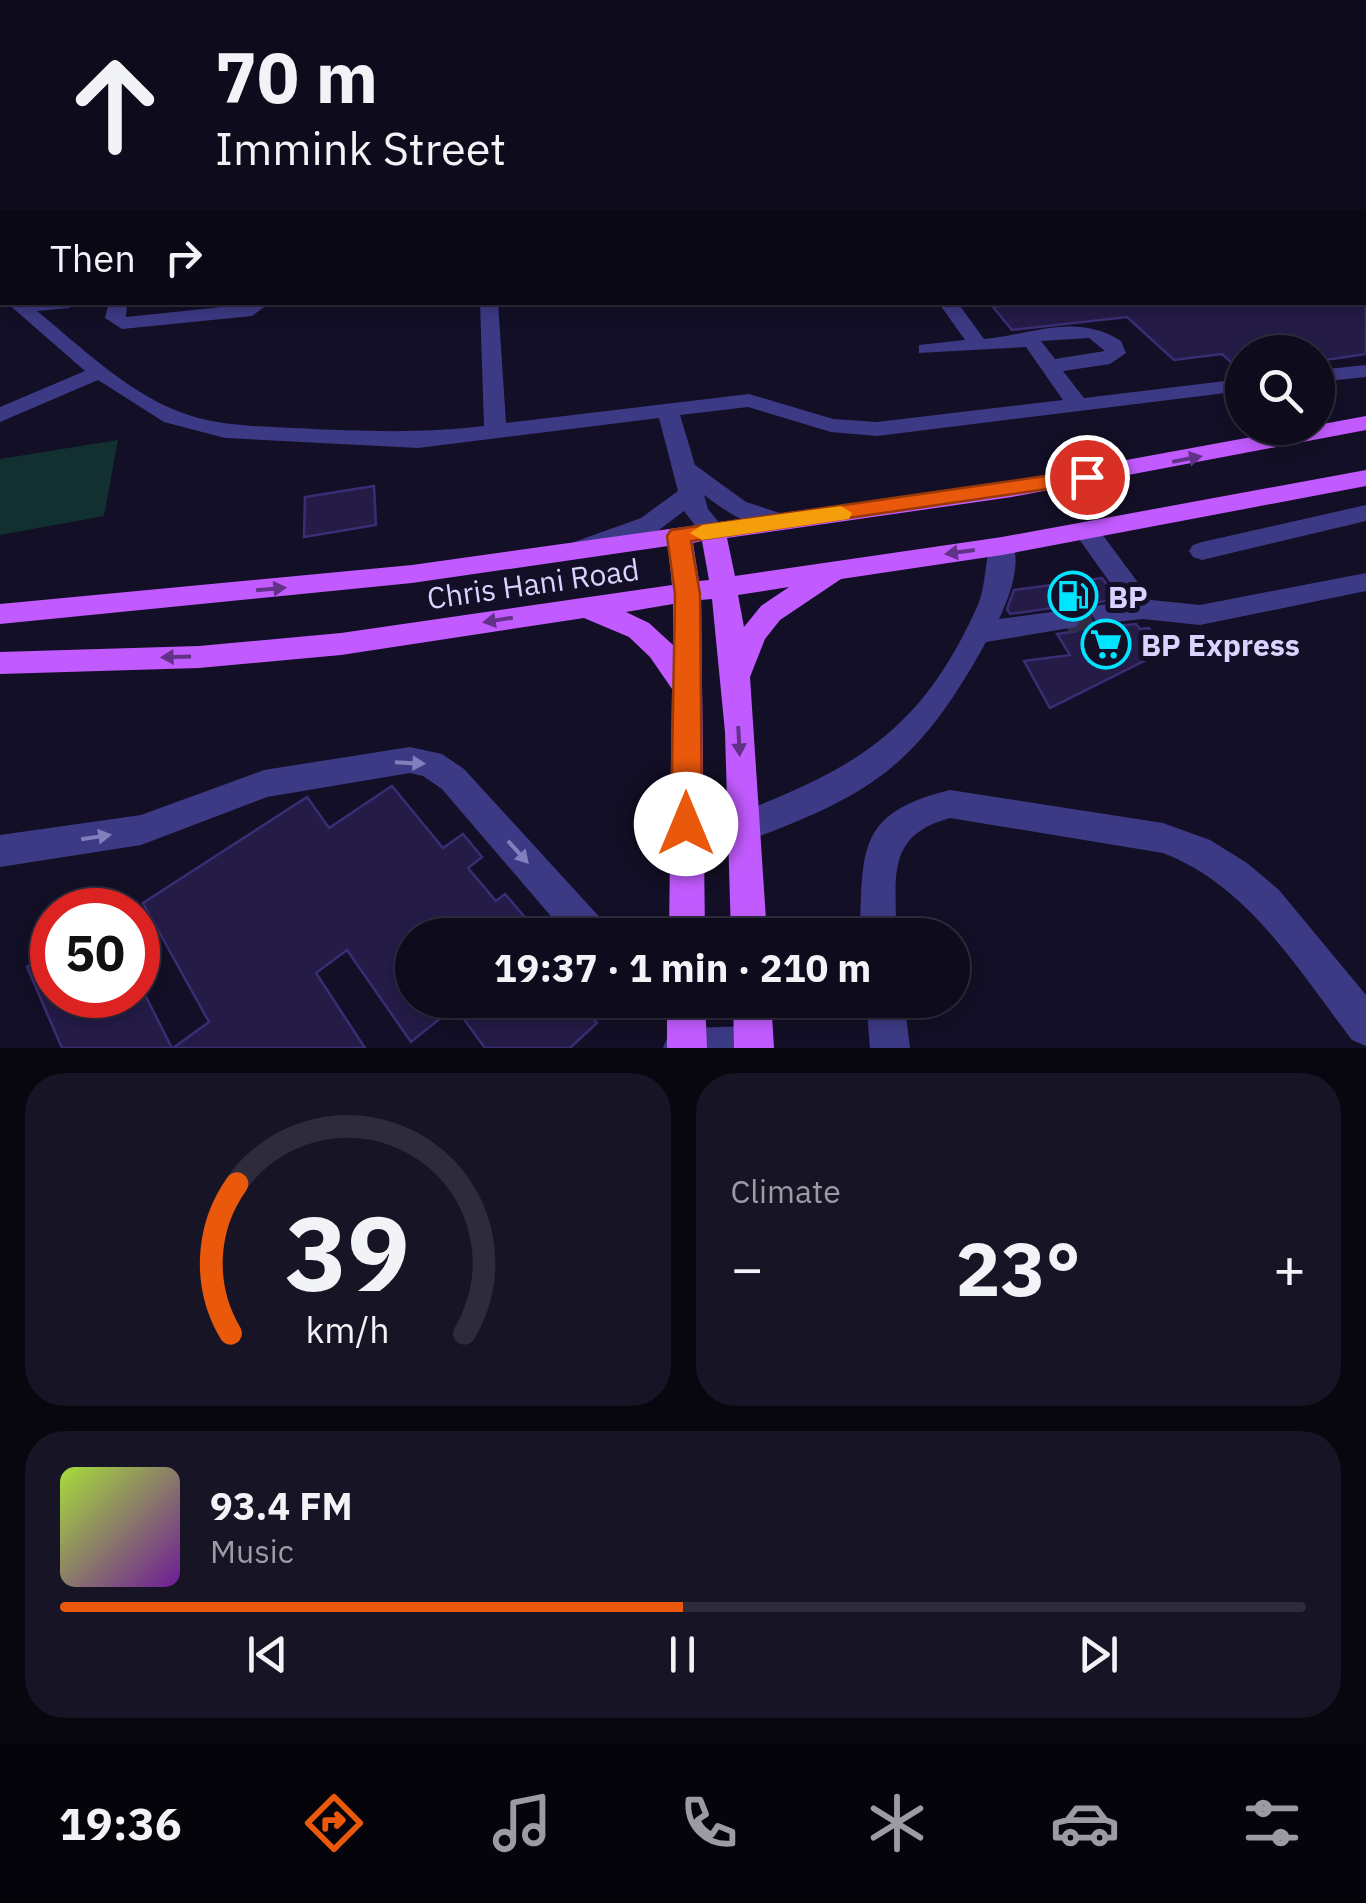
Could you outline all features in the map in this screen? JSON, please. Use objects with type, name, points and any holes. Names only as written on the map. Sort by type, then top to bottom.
[{"type":"main road","name":"Chris Hani Road","points":[[0,614],[306,586],[679,536],[697,501],[780,522],[1050,483],[1366,423]]},
{"type":"main road","name":"Chris Hani Road","points":[[0,662],[199,657],[323,646],[1002,546],[1366,478]]},
{"type":"main road","points":[[697,501],[726,587],[736,682],[748,918]]},
{"type":"main road","points":[[679,536],[688,594],[686,918]]},
{"type":"main road","points":[[736,682],[748,638],[756,627],[784,603],[846,569]]},
{"type":"main road","points":[[562,611],[616,617],[632,624],[656,641],[687,688]]},
{"type":"main road","points":[[686,1018],[686,1048]]},
{"type":"main road","points":[[753,1018],[754,1047]]},
{"type":"street","points":[[18,305],[99,372],[172,418],[225,432],[398,442],[749,400],[860,429],[1225,386]]},
{"type":"street","points":[[117,305],[115,318],[122,323],[252,310],[258,305]]},
{"type":"street","points":[[489,305],[495,433]]},
{"type":"street","points":[[949,305],[978,345]]},
{"type":"street","points":[[1050,366],[1103,360],[1112,357],[1116,350],[1093,332],[1031,335],[1031,342],[1078,404]]},
{"type":"street","points":[[926,348],[1031,342]]},
{"type":"street","points":[[0,414],[99,372]]},
{"type":"street","points":[[1335,375],[1366,372]]},
{"type":"street","points":[[667,408],[697,501]]},
{"type":"street","points":[[578,550],[650,524],[697,501],[737,508],[780,522]]},
{"type":"street","points":[[1202,552],[1366,513]]},
{"type":"street","points":[[1087,532],[1144,609]]},
{"type":"street","points":[[744,826],[856,774],[902,743],[938,697],[977,634],[1001,582],[1002,546]]},
{"type":"street","points":[[1105,613],[1144,609],[1200,615],[1366,582]]},
{"type":"street","points":[[977,634],[1066,620]]},
{"type":"street","points":[[0,852],[142,830],[173,822],[264,784],[410,760],[431,764],[453,779],[576,918]]},
{"type":"street","points":[[879,918],[882,849],[897,824],[919,810],[950,804],[1162,838],[1198,850],[1235,874],[1266,902],[1366,1026]]},
{"type":"street","points":[[887,1018],[890,1048]]},
{"type":"street","points":[[686,1048],[754,1047]]},
{"type":"green space","points":[[118,440],[104,516],[0,535],[0,459]]},
{"type":"building","points":[[1366,305],[1366,354],[1335,359],[1335,335],[1225,335],[1225,357],[1174,360],[1127,317],[1012,330],[993,307]]},
{"type":"building","points":[[374,486],[376,525],[304,537],[305,497]]},
{"type":"building","points":[[1102,578],[1117,598],[1092,604],[1088,611],[1092,622],[1104,627],[1136,624],[1140,629],[1149,628],[1164,651],[1050,708],[1024,661],[1070,655],[1057,634],[1077,631],[1083,618],[1077,609],[1066,606],[1010,614],[1007,609],[1014,590]]},
{"type":"building","points":[[392,786],[443,848],[463,834],[482,857],[468,868],[496,901],[505,894],[525,918],[395,918],[395,1018],[441,1018],[411,1042],[347,950],[316,973],[365,1048],[173,1048],[209,1022],[160,934],[160,892],[307,797],[329,828]]},
{"type":"building","points":[[49,1018],[157,1018],[172,1048],[62,1048]]},
{"type":"building","points":[[463,1018],[593,1018],[597,1023],[570,1048],[485,1048]]},
{"type":"tunnel","points":[[1066,620],[1105,613]]},
{"type":"slow traffic","points":[[702,533],[841,513]]},
{"type":"place","name":"BP","points":[[1073,596]]},
{"type":"place","name":"BP Express","points":[[1106,644]]},
{"type":"route","points":[[686,824],[688,594],[679,536],[1087,477]]}]
